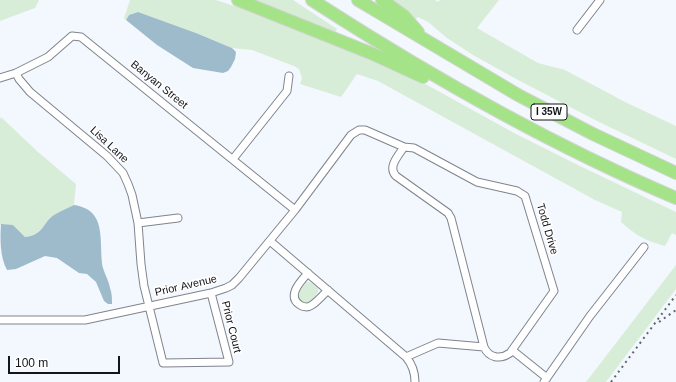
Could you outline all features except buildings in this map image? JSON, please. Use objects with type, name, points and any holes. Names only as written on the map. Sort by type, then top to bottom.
[{"type":"highway","points":[[238,0],[373,54],[490,107]]},
{"type":"highway","name":"I 35W","points":[[312,0],[379,42],[490,107],[587,157],[676,198]]},
{"type":"highway","name":"I 35W","points":[[358,0],[501,86],[593,134],[676,173]]},
{"type":"highway","points":[[382,0],[404,16],[427,42]]},
{"type":"street","points":[[577,30],[600,0]]},
{"type":"street","name":"Banyan Street","points":[[0,78],[16,73],[48,57],[72,36],[81,36],[295,210]]},
{"type":"street","name":"Lisa Lane","points":[[16,73],[30,92],[115,164],[128,184],[132,195],[138,224],[141,264],[150,306]]},
{"type":"street","points":[[233,159],[287,91],[289,76]]},
{"type":"street","name":"Todd Drive","points":[[270,241],[354,132],[359,130],[365,130],[404,147],[414,148],[477,182],[521,192],[525,196],[554,291],[512,350]]},
{"type":"street","points":[[404,147],[392,167],[392,171],[396,176],[448,214],[451,218],[484,347],[490,355],[495,357],[506,356],[512,350],[545,380],[590,316],[644,247]]},
{"type":"street","points":[[138,224],[178,218]]},
{"type":"street","points":[[270,241],[406,357],[410,361],[414,371],[415,382]]},
{"type":"street","name":"Prior Avenue","points":[[0,320],[85,320],[211,293],[232,285],[270,241]]},
{"type":"street","points":[[308,273],[294,292],[297,303],[307,307],[312,305],[328,290]]},
{"type":"street","name":"Prior Court","points":[[150,306],[163,363],[229,362],[211,293]]},
{"type":"street","points":[[406,357],[438,343],[484,347]]},
{"type":"green space","points":[[0,0],[39,0],[35,8],[0,21]]},
{"type":"green space","points":[[130,0],[216,0],[277,20],[409,75],[516,134],[676,212],[676,235],[672,233],[665,246],[641,237],[621,222],[622,212],[595,200],[378,81],[357,74],[341,97],[300,84],[302,78],[299,69],[252,50],[232,48],[138,12],[129,15],[126,20],[124,18]]},
{"type":"green space","points":[[247,0],[293,0],[337,29],[333,35]]},
{"type":"green space","points":[[388,0],[435,0],[438,2],[440,0],[499,0],[477,28],[538,63],[565,70],[625,102],[676,126],[676,159],[599,122],[518,80],[473,55],[447,38],[428,22],[418,17],[414,20]]},
{"type":"green space","points":[[1,117],[38,152],[76,184],[74,205],[54,215],[36,234],[31,236],[25,237],[13,225],[0,225]]},
{"type":"green space","points":[[676,265],[676,289],[606,382],[586,382]]},
{"type":"green space","points":[[307,282],[310,282],[318,288],[318,292],[311,301],[306,303],[300,299],[298,295],[299,291]]},
{"type":"water","points":[[138,12],[232,48],[236,52],[235,59],[231,67],[228,71],[223,73],[193,68],[157,45],[126,20],[129,15]]},
{"type":"water","points":[[74,205],[85,208],[93,214],[97,221],[100,229],[103,268],[111,290],[112,304],[108,304],[104,301],[96,282],[87,274],[79,273],[57,258],[45,256],[16,269],[7,270],[5,265],[1,248],[1,224],[13,225],[25,237],[31,236],[36,234],[54,215]]},
{"type":"railway","points":[[611,382],[676,295]]},
{"type":"railway","points":[[659,322],[676,310]]}]
